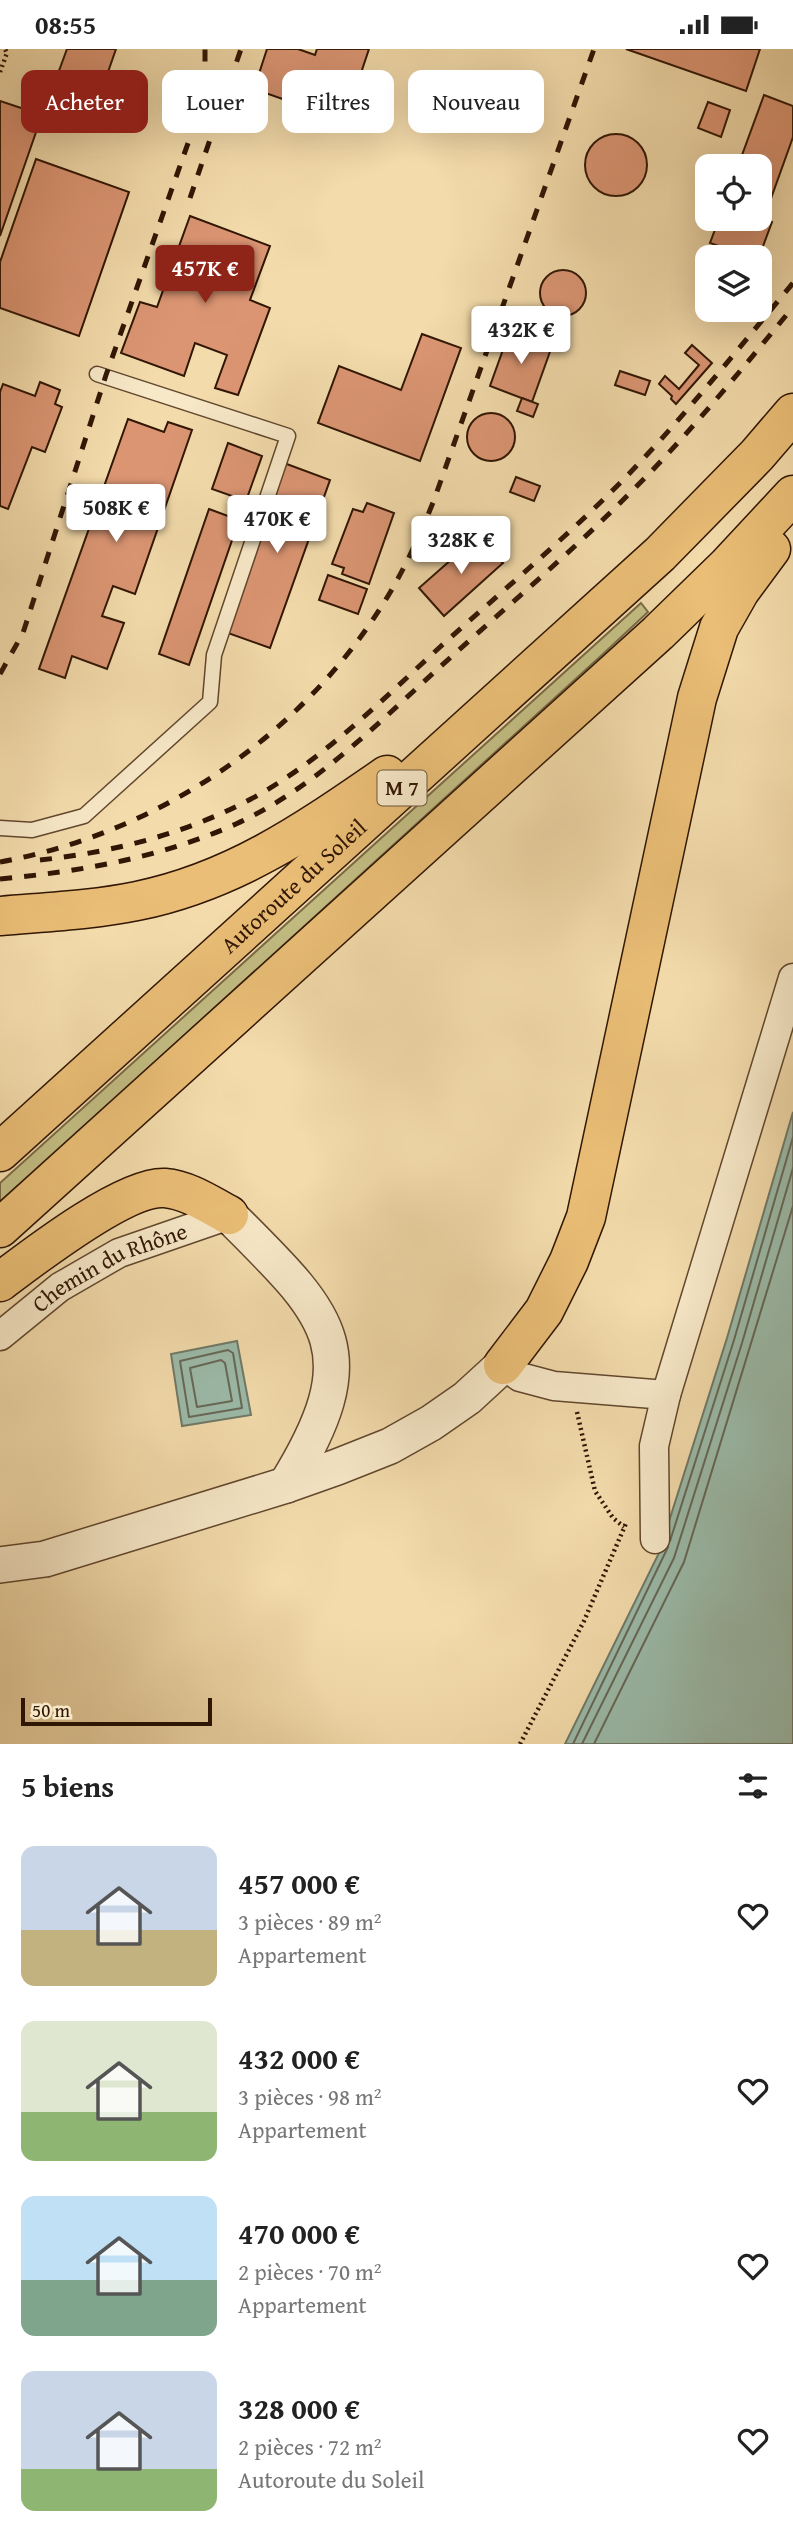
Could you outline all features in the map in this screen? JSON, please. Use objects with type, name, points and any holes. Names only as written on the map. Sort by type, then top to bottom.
[{"type":"highway","name":"Autoroute du Soleil","points":[[0,1152],[660,554],[741,472],[793,413]]},
{"type":"highway","name":"M 7","points":[[0,1228],[658,633],[727,566],[793,495]]},
{"type":"highway","points":[[503,1365],[544,1311],[569,1261],[586,1217],[694,711],[709,656],[719,628],[740,591],[793,517]]},
{"type":"highway","points":[[0,916],[136,901],[203,882],[241,867],[308,829],[515,685]]},
{"type":"highway","points":[[0,1282],[108,1208],[142,1190],[161,1188],[179,1191],[229,1215]]},
{"type":"street","points":[[655,1539],[654,1446],[666,1395],[793,978]]},
{"type":"street","points":[[229,1215],[290,1276],[312,1304],[325,1328],[332,1357],[331,1383],[325,1408],[309,1447],[286,1485]]},
{"type":"street","name":"Chemin du Rhône","points":[[0,1336],[60,1287],[119,1253],[229,1215]]},
{"type":"street","points":[[0,1565],[45,1559],[286,1485],[390,1445],[431,1423],[467,1398],[503,1365],[520,1377],[554,1387],[666,1395]]},
{"type":"lane","points":[[0,828],[32,830],[84,816],[210,702],[214,655],[288,436],[97,374]]},
{"type":"path","points":[[0,72],[7,53],[5,49]]},
{"type":"path","points":[[569,1388],[580,1420],[595,1491],[613,1518],[624,1527]]},
{"type":"path","points":[[520,1744],[584,1621],[629,1515]]},
{"type":"shaded area","points":[[641,603],[648,612],[0,1203],[0,1183]]},
{"type":"water","points":[[793,1112],[793,1744],[565,1744],[659,1553],[727,1338]]},
{"type":"water","points":[[237,1341],[251,1415],[182,1426],[171,1354]]},
{"type":"building","points":[[67,49],[116,49],[109,70],[59,70]]},
{"type":"building","points":[[267,49],[298,49],[315,55],[317,49],[369,49],[362,70],[282,70],[282,99],[268,94],[268,70],[260,70]]},
{"type":"building","points":[[626,49],[760,49],[746,91]]},
{"type":"building","points":[[764,95],[793,106],[793,137],[772,196],[772,154],[742,154]]},
{"type":"building","points":[[0,101],[21,108],[21,133],[36,133],[0,236]]},
{"type":"building","points":[[708,102],[730,110],[721,137],[698,128]]},
{"type":"building","points":[[616,134],[638,143],[647,165],[638,187],[616,196],[594,187],[585,165],[594,143]]},
{"type":"building","points":[[36,159],[129,192],[79,336],[0,308],[0,262]]},
{"type":"building","points":[[190,216],[270,246],[250,300],[270,308],[238,395],[215,388],[227,355],[195,343],[184,376],[121,353],[140,302],[157,307]]},
{"type":"building","points":[[714,231],[769,231],[763,245],[710,243]]},
{"type":"building","points":[[563,270],[579,277],[586,293],[579,309],[563,316],[547,309],[540,293],[547,277]]},
{"type":"building","points":[[510,330],[552,346],[532,402],[490,386]]},
{"type":"building","points":[[422,334],[461,348],[420,461],[318,423],[339,366],[401,390]]},
{"type":"building","points":[[692,345],[712,363],[676,404],[671,399],[672,396],[659,384],[665,376],[679,389],[699,365],[685,353]]},
{"type":"building","points":[[620,371],[650,381],[645,395],[615,385]]},
{"type":"building","points":[[40,382],[60,390],[55,404],[62,407],[45,452],[32,447],[8,509],[0,506],[0,392],[3,384],[35,396]]},
{"type":"building","points":[[522,398],[538,404],[533,417],[517,411]]},
{"type":"building","points":[[491,413],[508,420],[515,437],[508,454],[491,461],[474,454],[467,437],[474,420]]},
{"type":"building","points":[[128,419],[164,432],[168,422],[192,430],[135,594],[113,586],[102,616],[124,623],[107,669],[72,656],[65,678],[39,669]]},
{"type":"building","points":[[228,443],[262,456],[246,501],[212,489]]},
{"type":"building","points":[[284,463],[330,480],[270,648],[225,632]]},
{"type":"building","points":[[516,477],[540,486],[534,501],[510,492]]},
{"type":"building","points":[[367,503],[394,513],[369,584],[342,574],[344,568],[332,564],[353,509],[363,512]]},
{"type":"building","points":[[209,509],[239,520],[189,665],[159,654]]},
{"type":"building","points":[[478,536],[503,563],[444,616],[419,588]]},
{"type":"building","points":[[328,575],[367,589],[358,614],[319,600]]},
{"type":"railway","points":[[0,674],[23,633],[106,375],[198,115],[205,76],[205,49]]},
{"type":"railway","points":[[190,198],[241,49]]},
{"type":"railway","points":[[0,862],[59,848],[116,828],[170,802],[222,770],[270,734],[314,692],[354,646],[395,585],[434,500],[594,49]]},
{"type":"railway","points":[[40,860],[68,857],[148,840],[201,822],[251,799],[327,748],[602,501],[689,407],[793,283]]},
{"type":"railway","points":[[0,879],[91,867],[178,846],[236,824],[265,809],[319,773],[369,732],[610,513],[695,423],[793,307]]}]
